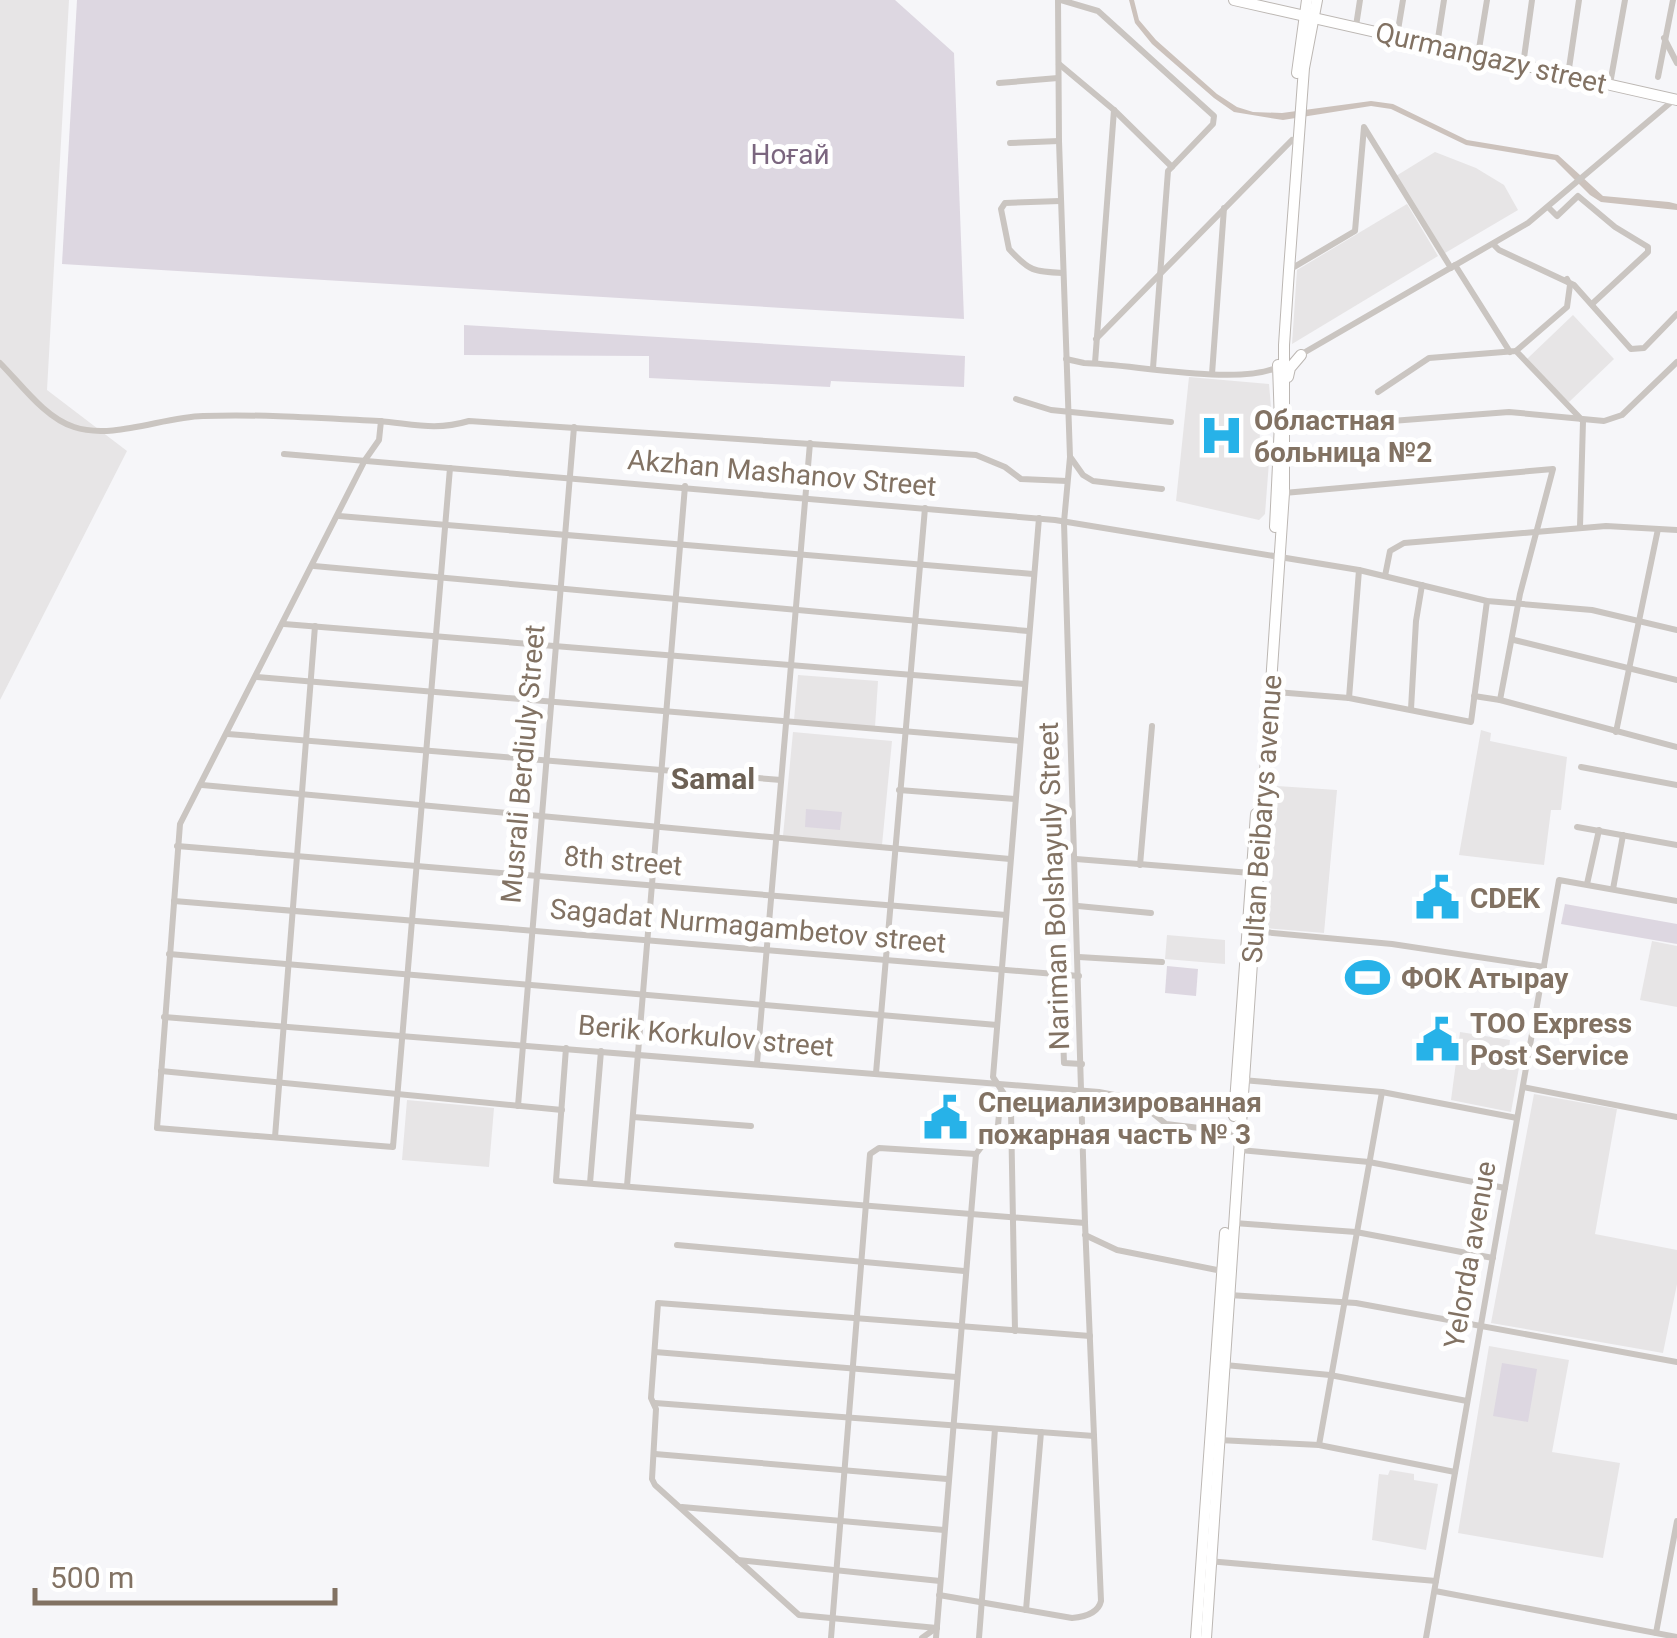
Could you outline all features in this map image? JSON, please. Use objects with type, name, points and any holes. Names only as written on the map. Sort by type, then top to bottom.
[{"type":"main road","name":"Qurmangazy street","points":[[1234,0],[1272,4],[1356,28],[1676,99]]},
{"type":"main road","name":"Sultan Beibarys avenue","points":[[1196,1638],[1206,1561],[1233,1223],[1277,555],[1292,140],[1310,14]]},
{"type":"main road","name":"Sultan Beibarys avenue","points":[[1277,555],[1286,429],[1282,366],[1310,14]]},
{"type":"main road","points":[[1286,388],[1290,368],[1301,355]]},
{"type":"main road","name":"Sultan Beibarys avenue","points":[[1251,930],[1252,873],[1268,691]]},
{"type":"main road","name":"Sultan Beibarys avenue","points":[[1215,1440],[1224,1364],[1223,1272],[1240,1080]]},
{"type":"main road","name":"Sultan Beibarys avenue","points":[[1206,1561],[1208,1635]]},
{"type":"street","name":"Nariman Bolshayuly Street","points":[[1026,1610],[1072,1618],[1099,1608],[1064,522],[1070,457],[1060,201],[1060,0]]},
{"type":"street","points":[[1060,0],[1098,12],[1210,111],[1214,120],[1168,172],[1152,368]]},
{"type":"street","points":[[1356,28],[1360,0]]},
{"type":"street","points":[[1397,37],[1403,0]]},
{"type":"street","points":[[1436,46],[1444,0]]},
{"type":"street","points":[[1478,56],[1487,0]]},
{"type":"street","points":[[1523,66],[1532,0]]},
{"type":"street","points":[[1568,76],[1579,0]]},
{"type":"street","points":[[1610,86],[1624,0]]},
{"type":"street","points":[[1658,77],[1673,0]]},
{"type":"street","points":[[1664,38],[1677,64]]},
{"type":"street","points":[[1058,63],[1114,110],[1172,167]]},
{"type":"street","points":[[999,82],[1058,78]]},
{"type":"street","points":[[1066,358],[1084,363],[1212,374],[1269,373],[1550,208],[1676,99]]},
{"type":"street","points":[[1094,363],[1114,110]]},
{"type":"street","points":[[1289,270],[1354,232],[1364,127],[1513,351],[1583,421],[1580,527]]},
{"type":"street","points":[[1096,339],[1292,140]]},
{"type":"street","points":[[1010,144],[1059,141]]},
{"type":"street","points":[[1550,208],[1557,216],[1578,196],[1615,227],[1648,247],[1648,252],[1592,304]]},
{"type":"street","points":[[1060,201],[1005,204],[1001,209],[1012,254],[1032,272],[1063,272]]},
{"type":"street","points":[[1212,374],[1224,207]]},
{"type":"street","points":[[1493,244],[1567,280],[1631,348],[1644,348],[1677,314]]},
{"type":"street","points":[[1378,392],[1429,358],[1513,351],[1567,307],[1567,280]]},
{"type":"street","points":[[0,362],[54,417],[76,428],[114,431],[159,420],[253,416],[448,428],[469,420],[976,455],[1021,479],[1083,475]]},
{"type":"street","points":[[1286,429],[1509,412],[1604,421],[1622,415],[1677,362]]},
{"type":"street","points":[[1066,374],[1070,368],[1084,363]]},
{"type":"street","points":[[1016,399],[1051,410],[1171,422]]},
{"type":"street","points":[[382,422],[379,440],[180,824],[156,1128],[393,1147],[450,468]]},
{"type":"street","name":"Musrali Berdiuly Street","points":[[518,1106],[574,427]]},
{"type":"street","points":[[757,1063],[810,443]]},
{"type":"street","name":"Akzhan Mashanov Street","points":[[284,454],[1039,518],[1359,570],[1486,600],[1592,610],[1677,630]]},
{"type":"street","points":[[1070,457],[1083,475],[1093,481],[1162,489]]},
{"type":"street","points":[[1284,493],[1553,469],[1520,594],[1500,700]]},
{"type":"street","points":[[627,1186],[685,486]]},
{"type":"street","points":[[876,1072],[925,508]]},
{"type":"street","points":[[339,516],[1033,574]]},
{"type":"street","points":[[1015,1330],[1011,1112],[1010,1103],[993,1077],[1039,518]]},
{"type":"street","points":[[1385,576],[1390,551],[1404,542],[1580,527],[1677,530]]},
{"type":"street","points":[[1616,732],[1658,530]]},
{"type":"street","points":[[314,566],[1028,630]]},
{"type":"street","points":[[1349,698],[1359,570]]},
{"type":"street","points":[[1412,709],[1416,621],[1422,585]]},
{"type":"street","points":[[1268,691],[1349,698],[1471,722],[1486,600]]},
{"type":"street","points":[[284,624],[1024,684]]},
{"type":"street","points":[[275,1137],[315,626]]},
{"type":"street","points":[[1514,640],[1677,680]]},
{"type":"street","points":[[256,676],[1020,742]]},
{"type":"street","points":[[1474,696],[1677,747]]},
{"type":"street","points":[[1140,865],[1152,726]]},
{"type":"street","points":[[228,734],[781,780]]},
{"type":"street","points":[[1580,766],[1677,784]]},
{"type":"street","points":[[202,785],[1010,859]]},
{"type":"street","points":[[899,790],[1015,799]]},
{"type":"street","points":[[1578,828],[1677,844]]},
{"type":"street","points":[[1598,830],[1587,884],[1677,900]]},
{"type":"street","points":[[1613,889],[1622,835]]},
{"type":"street","name":"8th street","points":[[177,846],[1006,915]]},
{"type":"street","points":[[1076,859],[1252,873]]},
{"type":"street","name":"Yelorda avenue","points":[[1426,1638],[1560,880],[1587,884]]},
{"type":"street","name":"Sagadat Nurmagambetov street","points":[[174,901],[1079,976]]},
{"type":"street","points":[[1078,906],[1151,913]]},
{"type":"street","points":[[1251,930],[1399,944],[1544,967]]},
{"type":"street","points":[[169,954],[997,1024]]},
{"type":"street","points":[[1080,957],[1162,962]]},
{"type":"street","name":"Berik Korkulov street","points":[[164,1016],[1082,1090],[1135,1099],[1166,1124],[1233,1132]]},
{"type":"street","points":[[1063,1035],[1064,1063],[1082,1064]]},
{"type":"street","points":[[566,1048],[556,1181],[1085,1223]]},
{"type":"street","points":[[590,1183],[601,1050]]},
{"type":"street","points":[[161,1071],[562,1110]]},
{"type":"street","points":[[1240,1080],[1382,1092],[1517,1118]]},
{"type":"street","points":[[1523,1088],[1677,1117]]},
{"type":"street","points":[[936,1638],[976,1154],[996,1131],[1002,1092]]},
{"type":"street","points":[[1319,1445],[1382,1092]]},
{"type":"street","points":[[633,1117],[751,1126]]},
{"type":"street","points":[[831,1638],[870,1154],[878,1148],[976,1154]]},
{"type":"street","points":[[1238,1150],[1369,1162],[1505,1188]]},
{"type":"street","points":[[1233,1223],[1356,1232],[1493,1258]]},
{"type":"street","points":[[1085,1235],[1118,1250],[1223,1272]]},
{"type":"street","points":[[677,1245],[964,1271]]},
{"type":"street","points":[[1225,1295],[1344,1302],[1677,1362]]},
{"type":"street","points":[[937,1628],[799,1615],[655,1485],[651,1398],[658,1302],[1090,1336]]},
{"type":"street","points":[[654,1352],[956,1377]]},
{"type":"street","points":[[1224,1364],[1330,1375],[1467,1401]]},
{"type":"street","points":[[654,1403],[1094,1436]]},
{"type":"street","points":[[979,1638],[995,1429]]},
{"type":"street","points":[[940,1594],[1026,1610],[1041,1432]]},
{"type":"street","points":[[1215,1440],[1319,1445],[1455,1472]]},
{"type":"street","points":[[655,1454],[948,1479]]},
{"type":"street","points":[[680,1507],[944,1530]]},
{"type":"street","points":[[1656,1633],[1677,1521]]},
{"type":"street","points":[[738,1560],[940,1582]]},
{"type":"street","points":[[1206,1561],[1436,1580]]},
{"type":"street","points":[[1435,1591],[1673,1637]]},
{"type":"street","points":[[922,1638],[937,1628]]},
{"type":"shaded area","points":[[0,0],[69,0],[47,390],[127,451],[0,700]]},
{"type":"shaded area","points":[[1129,0],[1134,0],[1139,20],[1156,40],[1237,107],[1282,113],[1371,101],[1393,104],[1467,140],[1558,155],[1603,196],[1669,202],[1677,204],[1677,210],[1601,202],[1555,160],[1466,145],[1391,109],[1371,106],[1283,120],[1234,112],[1152,44],[1135,23]]},
{"type":"shaded area","points":[[1435,152],[1476,168],[1504,185],[1518,210],[1445,253],[1396,176]]},
{"type":"shaded area","points":[[1407,204],[1438,256],[1292,344],[1297,270]]},
{"type":"shaded area","points":[[1573,315],[1614,359],[1569,402],[1527,359]]},
{"type":"shaded area","name":"Областная больница №2","points":[[1189,377],[1269,384],[1272,419],[1261,419],[1258,461],[1269,462],[1265,514],[1259,520],[1176,501]]},
{"type":"shaded area","points":[[798,675],[878,681],[875,727],[794,720]]},
{"type":"shaded area","points":[[1481,730],[1491,733],[1490,741],[1567,757],[1561,810],[1551,810],[1544,865],[1459,855]]},
{"type":"shaded area","points":[[793,732],[892,741],[882,845],[783,836]]},
{"type":"shaded area","points":[[1277,786],[1337,790],[1324,933],[1265,928]]},
{"type":"shaded area","points":[[1167,935],[1225,940],[1225,964],[1165,959]]},
{"type":"shaded area","points":[[1652,941],[1677,946],[1677,1007],[1640,1000]]},
{"type":"shaded area","points":[[1460,1032],[1510,1040],[1509,1048],[1522,1051],[1511,1112],[1451,1100]]},
{"type":"shaded area","points":[[1534,1094],[1617,1109],[1595,1234],[1677,1250],[1677,1284],[1663,1353],[1491,1323]]},
{"type":"shaded area","points":[[407,1100],[494,1108],[489,1167],[402,1160]]},
{"type":"shaded area","points":[[1489,1346],[1569,1360],[1552,1452],[1620,1463],[1603,1558],[1458,1533]]},
{"type":"shaded area","points":[[1390,1470],[1438,1484],[1426,1550],[1372,1540],[1379,1474],[1388,1475]]},
{"type":"green space","name":"Ноғай","points":[[77,0],[895,0],[954,53],[964,319],[62,264]]},
{"type":"green space","points":[[464,325],[965,356],[964,387],[831,381],[830,387],[649,378],[649,356],[464,355]]},
{"type":"green space","points":[[806,809],[842,812],[840,830],[805,827]]},
{"type":"green space","points":[[1565,904],[1677,924],[1677,944],[1561,924]]},
{"type":"green space","points":[[1167,966],[1198,969],[1196,996],[1165,993]]},
{"type":"green space","points":[[1502,1363],[1537,1369],[1528,1422],[1493,1416]]},
{"type":"place","name":"Областная больница №2","points":[[1221,436]]},
{"type":"place","name":"CDEK","points":[[1437,898]]},
{"type":"place","name":"ФОК Атырау","points":[[1368,978]]},
{"type":"place","name":"ТОО Express Post Service","points":[[1437,1039]]},
{"type":"place","name":"Специализированная пожарная часть № 3","points":[[945,1118]]},
{"type":"district","name":"Samal","points":[[713,778]]}]
